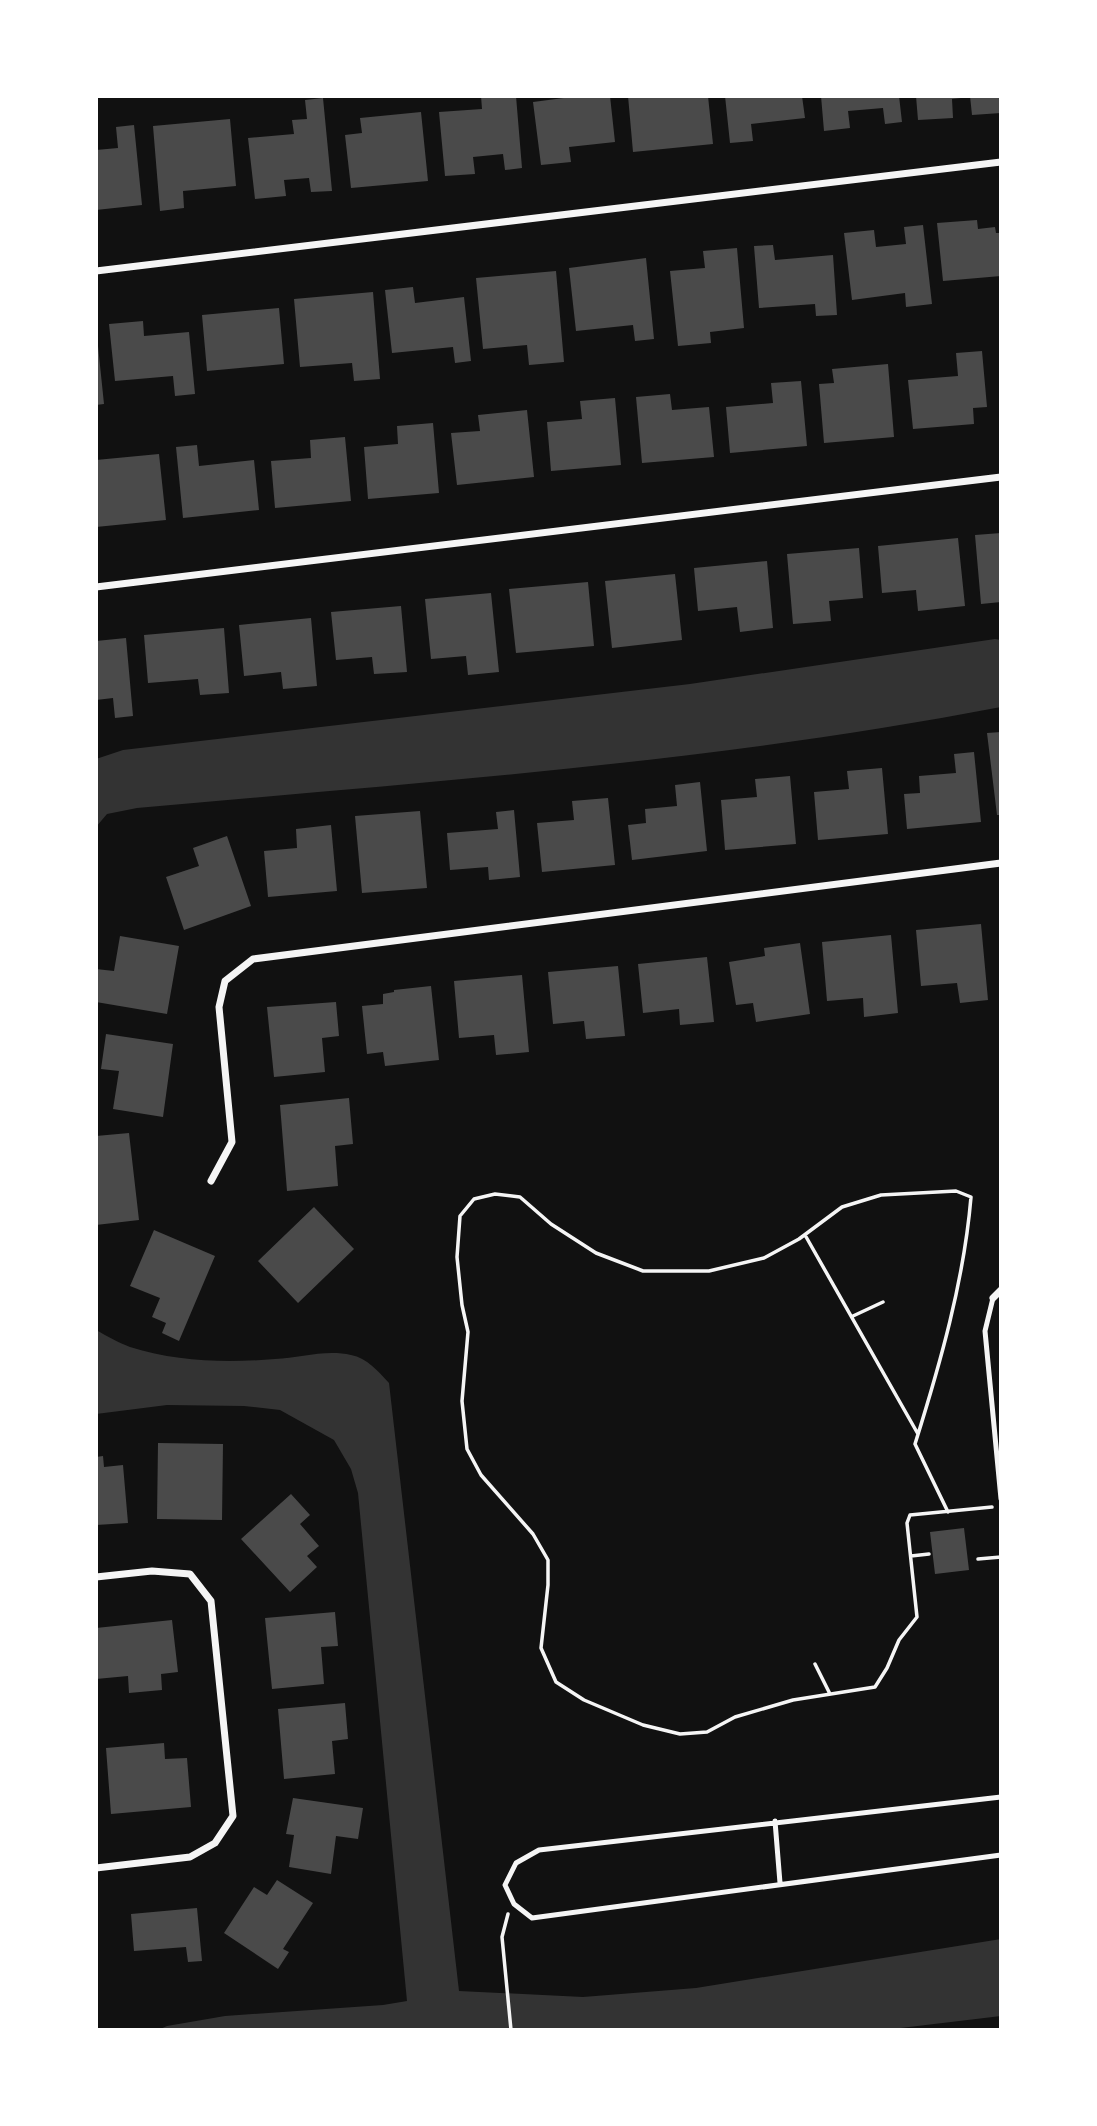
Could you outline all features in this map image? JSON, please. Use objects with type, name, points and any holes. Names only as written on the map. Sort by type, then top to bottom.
[{"type":"street","points":[[96,271],[1001,162]]},
{"type":"street","points":[[96,587],[1001,477]]},
{"type":"street","points":[[211,1181],[232,1142],[219,1007],[225,981],[253,959],[1001,863]]},
{"type":"street","points":[[993,1298],[1001,1290]]},
{"type":"street","points":[[96,1577],[152,1571],[190,1574],[211,1601],[233,1816],[215,1843],[190,1857],[96,1868]]},
{"type":"lane","points":[[993,1298],[985,1331],[1001,1499]]},
{"type":"lane","points":[[1001,1797],[539,1850],[516,1863],[505,1885],[514,1904],[532,1918],[1001,1855]]},
{"type":"lane","points":[[775,1822],[780,1884]]},
{"type":"path","points":[[948,1511],[915,1444],[940,1360],[961,1270],[971,1197],[956,1191],[881,1195],[842,1207],[805,1235],[764,1258],[709,1271],[643,1271],[596,1253],[551,1224],[520,1197],[495,1194],[474,1199],[460,1216],[457,1257],[468,1332],[462,1401],[467,1449],[481,1475],[533,1534],[548,1560],[541,1648],[556,1682],[584,1700],[643,1725],[680,1734],[707,1732],[735,1717],[793,1700],[875,1687],[899,1640],[917,1617],[907,1523],[910,1515],[1001,1506]]},
{"type":"path","points":[[805,1235],[918,1434]]},
{"type":"path","points":[[853,1316],[883,1302]]},
{"type":"path","points":[[911,1556],[929,1553]]},
{"type":"path","points":[[978,1559],[1001,1557]]},
{"type":"path","points":[[815,1664],[830,1694]]},
{"type":"path","points":[[511,2030],[502,1937],[506,1917],[514,1904]]},
{"type":"shaded area","points":[[1001,640],[1001,707],[894,726],[679,756],[462,779],[137,808],[107,814],[96,827],[96,759],[123,750],[690,684]]},
{"type":"shaded area","points":[[96,1330],[130,1347],[166,1356],[202,1360],[239,1361],[342,1353],[367,1362],[389,1383],[459,1991],[583,1997],[696,1988],[1001,1939],[1001,2016],[884,2030],[158,2030],[225,2016],[407,2001],[358,1493],[351,1469],[334,1440],[280,1410],[244,1406],[167,1405],[96,1414]]},
{"type":"building","points":[[481,96],[516,96],[522,168],[505,170],[503,154],[473,157],[475,174],[445,176],[439,112],[482,109]]},
{"type":"building","points":[[579,96],[610,96],[615,142],[569,147],[571,162],[541,165],[533,102]]},
{"type":"building","points":[[628,96],[708,96],[713,144],[633,152]]},
{"type":"building","points":[[725,96],[802,96],[805,118],[751,124],[753,141],[730,143]]},
{"type":"building","points":[[821,96],[899,96],[902,122],[885,124],[883,108],[848,111],[850,128],[824,131]]},
{"type":"building","points":[[916,96],[961,98],[952,99],[953,118],[918,120]]},
{"type":"building","points":[[970,96],[1001,96],[1001,113],[972,115]]},
{"type":"building","points":[[323,98],[332,191],[311,192],[309,178],[284,180],[286,196],[255,199],[248,138],[294,134],[292,120],[307,119],[305,100]]},
{"type":"building","points":[[421,112],[428,181],[351,188],[345,135],[362,133],[360,118]]},
{"type":"building","points":[[230,119],[236,186],[183,191],[184,208],[160,211],[153,126]]},
{"type":"building","points":[[134,125],[142,205],[96,210],[96,150],[118,148],[116,127]]},
{"type":"building","points":[[977,220],[978,229],[995,227],[996,233],[1001,233],[1001,276],[943,281],[937,223]]},
{"type":"building","points":[[923,225],[932,304],[906,307],[905,293],[852,300],[844,233],[874,230],[876,247],[906,244],[904,227]]},
{"type":"building","points":[[773,245],[775,260],[833,255],[837,315],[816,316],[815,304],[759,308],[754,246]]},
{"type":"building","points":[[737,248],[744,328],[710,332],[711,343],[678,346],[670,271],[705,268],[703,251]]},
{"type":"building","points":[[646,258],[654,339],[635,341],[633,325],[576,331],[569,268]]},
{"type":"building","points":[[556,271],[564,362],[529,365],[527,345],[483,349],[476,278]]},
{"type":"building","points":[[413,287],[415,303],[464,297],[471,361],[455,363],[453,347],[392,353],[385,290]]},
{"type":"building","points":[[373,292],[380,379],[354,381],[352,363],[300,367],[294,299]]},
{"type":"building","points":[[279,308],[284,364],[207,371],[202,315]]},
{"type":"building","points":[[143,321],[144,336],[189,332],[195,394],[175,396],[173,376],[115,381],[109,324]]},
{"type":"building","points":[[96,346],[104,404],[96,405]]},
{"type":"building","points":[[982,351],[987,407],[973,408],[974,424],[913,429],[908,380],[958,376],[956,353]]},
{"type":"building","points":[[888,364],[894,437],[824,443],[819,384],[834,383],[832,369]]},
{"type":"building","points":[[801,381],[807,446],[730,453],[726,407],[773,403],[771,383]]},
{"type":"building","points":[[670,394],[672,410],[709,407],[714,457],[642,463],[636,397]]},
{"type":"building","points":[[615,398],[621,465],[551,471],[547,422],[582,419],[580,401]]},
{"type":"building","points":[[527,410],[534,477],[457,485],[451,433],[480,431],[478,415]]},
{"type":"building","points":[[433,423],[439,493],[368,499],[364,447],[398,444],[397,426]]},
{"type":"building","points":[[345,437],[351,501],[275,508],[271,461],[311,458],[310,440]]},
{"type":"building","points":[[197,445],[199,466],[254,460],[259,510],[183,518],[176,447]]},
{"type":"building","points":[[159,454],[166,520],[96,527],[96,460]]},
{"type":"building","points":[[1001,533],[1001,602],[981,604],[975,535]]},
{"type":"building","points":[[958,538],[965,606],[918,611],[916,590],[882,593],[878,546]]},
{"type":"building","points":[[859,548],[863,598],[829,601],[831,621],[793,624],[787,554]]},
{"type":"building","points":[[767,561],[773,628],[740,632],[737,607],[698,611],[694,568]]},
{"type":"building","points":[[675,574],[682,640],[612,648],[605,581]]},
{"type":"building","points":[[588,582],[594,646],[516,653],[509,589]]},
{"type":"building","points":[[491,593],[499,672],[468,675],[466,656],[431,659],[425,599]]},
{"type":"building","points":[[401,606],[407,672],[374,674],[372,657],[336,660],[331,612]]},
{"type":"building","points":[[311,618],[317,686],[283,689],[281,672],[244,676],[239,625]]},
{"type":"building","points":[[224,628],[229,693],[200,695],[198,679],[148,683],[144,635]]},
{"type":"building","points":[[126,638],[133,716],[115,718],[113,698],[96,700],[96,641]]},
{"type":"building","points":[[1001,732],[1001,815],[997,815],[987,733]]},
{"type":"building","points":[[974,752],[981,822],[907,829],[904,794],[920,793],[919,776],[956,773],[954,754]]},
{"type":"building","points":[[882,768],[888,834],[818,840],[814,792],[849,789],[847,771]]},
{"type":"building","points":[[790,776],[796,844],[725,850],[721,800],[757,797],[755,779]]},
{"type":"building","points":[[700,782],[707,851],[632,860],[628,825],[646,823],[645,809],[677,806],[675,785]]},
{"type":"building","points":[[608,798],[615,865],[542,872],[537,823],[574,820],[572,801]]},
{"type":"building","points":[[514,810],[520,877],[489,880],[488,867],[450,870],[447,833],[498,829],[496,812]]},
{"type":"building","points":[[420,811],[427,888],[362,893],[355,816]]},
{"type":"building","points":[[331,825],[337,891],[268,897],[264,851],[297,848],[296,829]]},
{"type":"building","points":[[227,836],[251,906],[184,930],[166,877],[199,866],[193,848]]},
{"type":"building","points":[[981,924],[988,1000],[960,1003],[957,983],[921,986],[916,930]]},
{"type":"building","points":[[891,935],[898,1013],[864,1017],[863,998],[827,1001],[822,942]]},
{"type":"building","points":[[120,936],[179,946],[167,1014],[96,1002],[96,969],[114,971]]},
{"type":"building","points":[[800,943],[810,1014],[756,1022],[753,1003],[736,1005],[729,962],[765,956],[764,948]]},
{"type":"building","points":[[707,957],[714,1022],[680,1025],[679,1009],[643,1013],[638,964]]},
{"type":"building","points":[[618,966],[625,1036],[586,1039],[584,1021],[553,1024],[548,972]]},
{"type":"building","points":[[522,975],[529,1052],[496,1055],[494,1035],[459,1038],[454,981]]},
{"type":"building","points":[[431,986],[439,1060],[385,1066],[383,1052],[367,1054],[362,1006],[383,1004],[383,994],[394,990]]},
{"type":"building","points":[[336,1002],[339,1036],[322,1038],[325,1072],[274,1077],[267,1007]]},
{"type":"building","points":[[106,1034],[173,1044],[163,1117],[113,1109],[119,1071],[101,1069]]},
{"type":"building","points":[[349,1098],[353,1144],[335,1146],[338,1186],[287,1191],[280,1105]]},
{"type":"building","points":[[129,1133],[139,1220],[96,1225],[96,1136]]},
{"type":"building","points":[[314,1207],[354,1249],[298,1303],[258,1261]]},
{"type":"building","points":[[154,1230],[215,1256],[179,1341],[162,1333],[166,1323],[152,1317],[160,1298],[130,1286]]},
{"type":"building","points":[[158,1443],[223,1444],[222,1520],[157,1519]]},
{"type":"building","points":[[103,1456],[104,1467],[123,1465],[128,1523],[96,1525],[96,1457]]},
{"type":"building","points":[[291,1494],[310,1515],[300,1524],[319,1546],[307,1556],[317,1567],[290,1592],[241,1539]]},
{"type":"building","points":[[964,1528],[969,1570],[935,1574],[930,1532]]},
{"type":"building","points":[[335,1612],[338,1646],[321,1647],[324,1684],[272,1689],[265,1618]]},
{"type":"building","points":[[172,1620],[178,1672],[161,1674],[162,1690],[129,1693],[128,1676],[96,1679],[96,1628]]},
{"type":"building","points":[[345,1703],[348,1739],[332,1741],[335,1774],[284,1779],[278,1709]]},
{"type":"building","points":[[164,1743],[165,1759],[187,1758],[191,1807],[111,1814],[106,1748]]},
{"type":"building","points":[[293,1798],[363,1808],[358,1839],[336,1836],[331,1874],[289,1867],[294,1835],[286,1834]]},
{"type":"building","points":[[277,1880],[313,1903],[283,1949],[289,1952],[278,1969],[224,1933],[254,1887],[267,1895]]},
{"type":"building","points":[[197,1908],[202,1961],[188,1962],[186,1947],[134,1951],[131,1914]]}]
